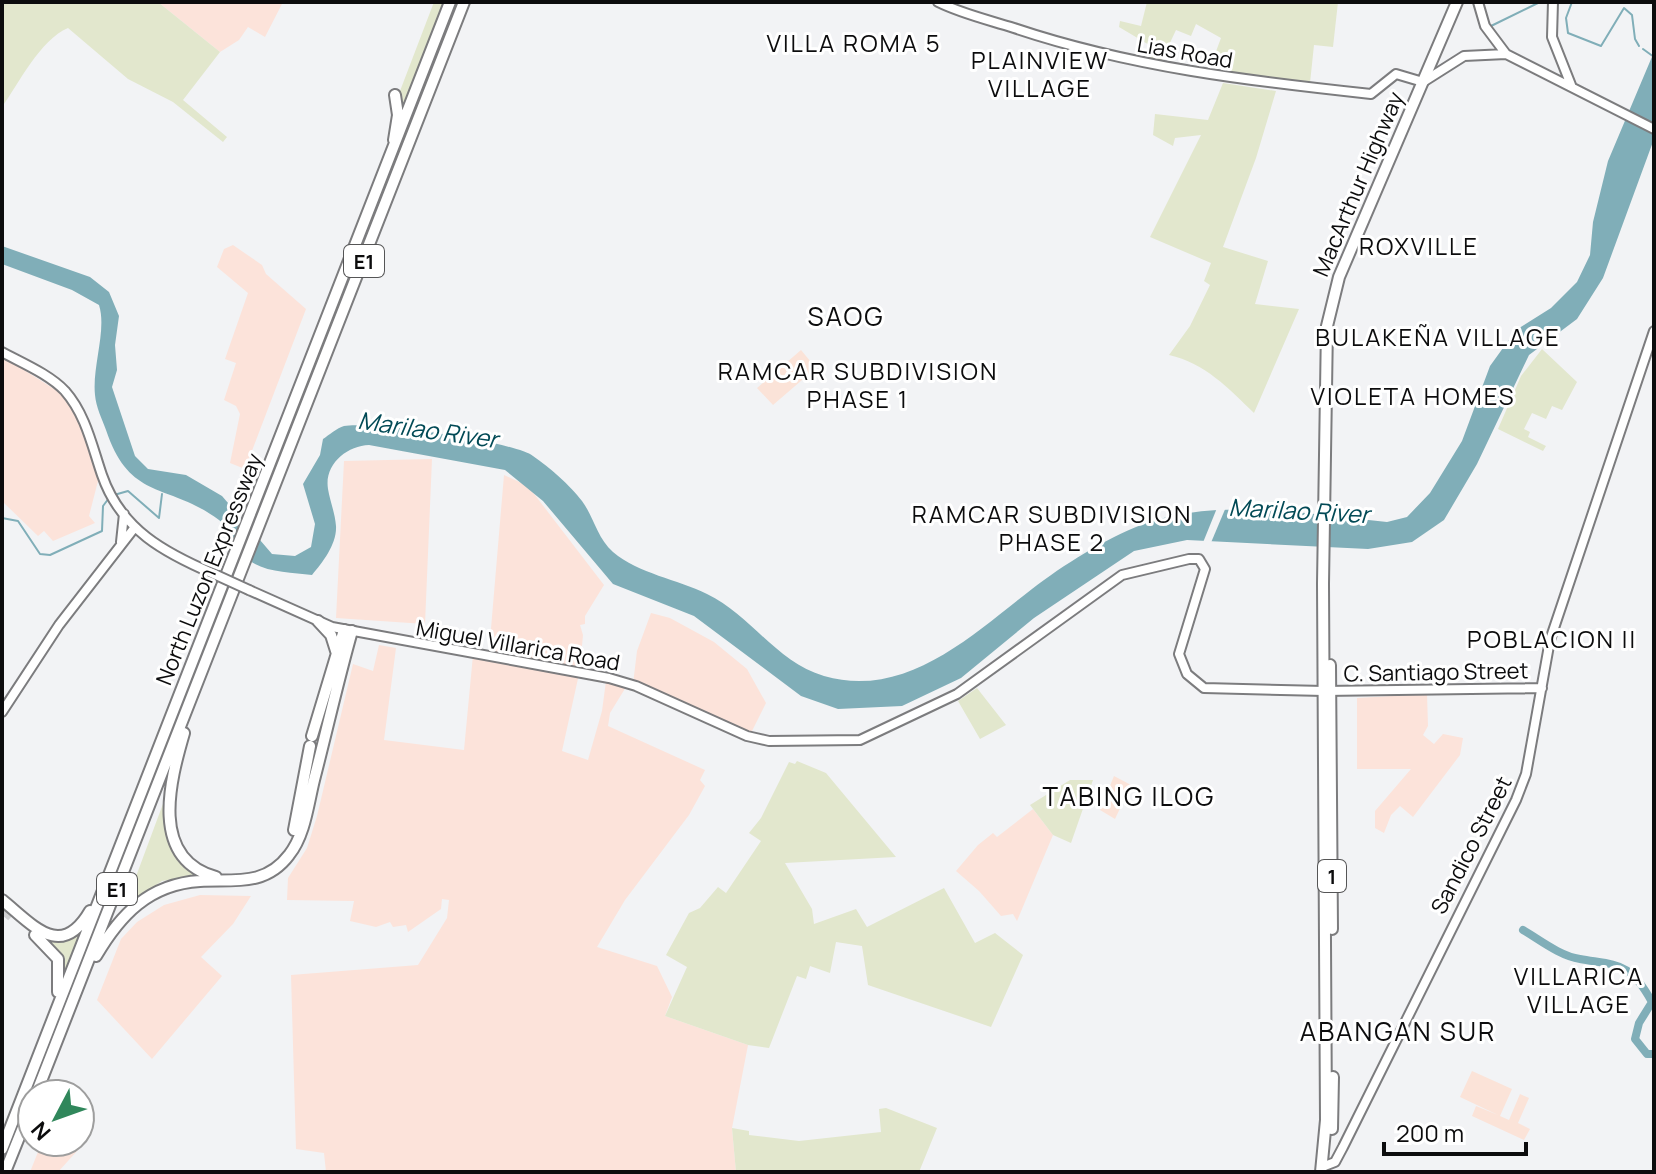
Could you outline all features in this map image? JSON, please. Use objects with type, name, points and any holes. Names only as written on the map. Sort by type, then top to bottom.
[{"type":"highway","name":"North Luzon Expressway","points":[[258,516],[450,2]]},
{"type":"highway","name":"North Luzon Expressway","points":[[2,1149],[105,885],[236,572],[464,2]]},
{"type":"highway","name":"MacArthur Highway","points":[[1325,1169],[1325,361],[1332,300],[1457,2]]},
{"type":"highway","points":[[395,95],[398,115],[392,136],[396,145]]},
{"type":"highway","name":"North Luzon Expressway","points":[[43,1078],[198,685],[236,572]]},
{"type":"highway","points":[[318,621],[331,635],[337,656]]},
{"type":"highway","points":[[198,685],[176,764],[169,815],[179,853],[200,871],[219,877],[242,878],[262,870],[282,853],[297,820],[311,741],[348,630]]},
{"type":"highway","points":[[80,986],[116,923],[142,900],[184,883],[235,883],[256,878],[275,868],[291,853],[303,821],[348,630]]},
{"type":"highway","points":[[5,909],[46,935],[61,937],[81,924],[105,885]]},
{"type":"highway","points":[[5,909],[48,945],[58,959],[60,978],[52,1022]]},
{"type":"highway","points":[[5,1172],[16,1145]]},
{"type":"main road","name":"Lias Road","points":[[938,2],[1082,50],[1168,68],[1371,94],[1396,74],[1423,82]]},
{"type":"main road","points":[[1478,2],[1485,26],[1506,54],[1654,129]]},
{"type":"main road","points":[[1553,2],[1552,37],[1573,87]]},
{"type":"main road","points":[[1423,82],[1464,56],[1506,54]]},
{"type":"main road","name":"Sandico Street","points":[[1325,1169],[1343,1147],[1516,800],[1526,774],[1550,640],[1654,331]]},
{"type":"main road","name":"Miguel Villarica Road","points":[[2,352],[63,388],[86,426],[116,501],[153,545],[318,621],[348,630],[592,674],[636,686],[747,736],[769,741],[860,740],[957,694],[1122,575],[1167,562],[1198,559],[1203,563],[1204,573],[1191,606],[1179,654],[1194,681],[1204,688],[1223,691],[1327,691]]},
{"type":"main road","points":[[119,547],[124,514]]},
{"type":"main road","points":[[2,712],[59,625],[135,527]]},
{"type":"main road","points":[[119,547],[134,538],[153,545]]},
{"type":"main road","name":"C. Santiago Street","points":[[1327,691],[1542,688]]},
{"type":"shaded area","points":[[158,2],[283,2],[265,37],[248,27],[239,40],[220,52]]},
{"type":"shaded area","points":[[233,245],[262,265],[266,274],[306,309],[245,469],[230,463],[240,414],[236,406],[224,400],[236,363],[225,359],[248,293],[217,267],[224,249]]},
{"type":"shaded area","points":[[801,350],[816,368],[773,405],[757,388]]},
{"type":"shaded area","points":[[2,356],[62,394],[81,421],[98,481],[89,516],[95,523],[53,541],[44,531],[38,536],[3,502]]},
{"type":"shaded area","points":[[432,459],[425,624],[336,618],[344,461]]},
{"type":"shaded area","points":[[504,475],[528,486],[604,585],[585,616],[585,624],[580,625],[583,635],[580,667],[489,652]]},
{"type":"shaded area","points":[[651,613],[670,618],[714,642],[747,669],[766,703],[750,735],[633,684],[637,651]]},
{"type":"shaded area","points":[[379,645],[396,648],[384,740],[464,750],[473,655],[579,674],[562,751],[588,760],[602,711],[606,681],[626,687],[610,713],[608,726],[705,770],[700,780],[705,786],[689,815],[625,900],[597,947],[657,966],[672,997],[665,1016],[748,1045],[732,1128],[736,1172],[326,1172],[324,1153],[296,1149],[291,975],[418,965],[447,918],[449,900],[442,899],[441,909],[408,932],[406,925],[393,927],[390,922],[376,927],[350,921],[354,901],[287,900],[288,878],[307,848],[317,816],[353,664],[373,671]]},
{"type":"shaded area","points":[[1427,694],[1428,726],[1423,735],[1434,744],[1443,734],[1463,738],[1460,755],[1413,817],[1400,806],[1391,815],[1384,833],[1375,828],[1375,811],[1411,769],[1357,769],[1357,698]]},
{"type":"shaded area","points":[[1114,776],[1131,785],[1115,819],[1100,810]]},
{"type":"shaded area","points":[[1033,809],[1053,835],[1017,921],[1013,914],[1001,916],[956,871],[978,845],[993,833],[997,837]]},
{"type":"shaded area","points":[[200,895],[251,896],[233,924],[201,957],[222,976],[152,1059],[97,1000],[121,939],[137,922],[164,905]]},
{"type":"shaded area","points":[[1472,1071],[1512,1089],[1500,1116],[1509,1120],[1520,1094],[1529,1098],[1518,1123],[1530,1129],[1524,1140],[1472,1116],[1476,1106],[1498,1115],[1460,1097]]},
{"type":"shaded area","points":[[36,1158],[71,1158],[58,1172],[30,1172]]},
{"type":"green space","points":[[2,2],[158,2],[220,52],[183,100],[227,137],[223,142],[173,102],[128,79],[68,28],[39,52],[2,107]]},
{"type":"green space","points":[[434,2],[444,2],[402,112],[400,91]]},
{"type":"green space","points":[[1147,2],[1338,2],[1333,47],[1314,45],[1310,83],[1226,73],[1231,61],[1215,54],[1221,38],[1196,24],[1191,36],[1176,30],[1161,62],[1149,61],[1151,46],[1119,27],[1120,21],[1141,26]]},
{"type":"green space","points":[[1223,83],[1276,91],[1256,158],[1223,247],[1268,261],[1255,304],[1299,309],[1254,413],[1205,370],[1169,355],[1190,326],[1210,285],[1204,281],[1211,263],[1150,237],[1201,135],[1175,138],[1173,146],[1153,135],[1155,114],[1208,120]]},
{"type":"green space","points":[[1542,349],[1577,382],[1562,410],[1552,406],[1546,419],[1532,413],[1524,429],[1530,432],[1528,437],[1546,446],[1543,451],[1498,429],[1521,376]]},
{"type":"green space","points":[[977,688],[1006,725],[980,739],[958,701]]},
{"type":"green space","points":[[797,761],[826,773],[896,857],[785,863],[812,909],[814,924],[856,909],[867,927],[944,888],[975,943],[995,933],[1023,955],[991,1027],[868,985],[862,946],[836,942],[830,973],[810,966],[806,979],[797,976],[769,1048],[748,1045],[665,1016],[687,967],[666,955],[689,913],[700,908],[718,887],[726,893],[761,841],[749,833],[761,818],[789,762],[795,764]]},
{"type":"green space","points":[[1070,780],[1093,780],[1071,843],[1053,835],[1030,805]]},
{"type":"green space","points":[[167,793],[167,830],[174,850],[189,867],[201,874],[162,881],[125,906]]},
{"type":"green space","points":[[89,917],[62,984],[60,956],[50,940],[66,940]]},
{"type":"green space","points":[[886,1108],[937,1128],[919,1172],[736,1172],[732,1128],[749,1131],[749,1135],[799,1141],[881,1132],[879,1109]]},
{"type":"water","points":[[1654,52],[1654,139],[1603,278],[1577,319],[1529,355],[1477,464],[1444,520],[1412,542],[1368,549],[1187,540],[1134,551],[1034,618],[961,678],[902,706],[838,709],[801,696],[694,616],[613,584],[543,501],[505,470],[369,445],[353,449],[333,464],[330,472],[328,489],[336,533],[328,552],[312,575],[275,571],[258,565],[243,555],[219,520],[139,480],[116,453],[95,395],[101,326],[99,305],[72,290],[2,264],[2,246],[90,277],[109,292],[119,316],[115,345],[117,370],[112,387],[135,456],[148,469],[186,475],[222,496],[272,554],[295,556],[311,547],[315,524],[303,484],[320,455],[323,439],[339,428],[382,426],[499,444],[533,456],[559,477],[586,507],[603,540],[623,560],[723,603],[777,649],[807,669],[824,676],[854,681],[883,679],[910,671],[962,643],[1044,580],[1113,538],[1170,516],[1232,509],[1387,522],[1407,517],[1430,493],[1462,441],[1490,366],[1516,330],[1551,308],[1577,282],[1590,255],[1593,222],[1608,161]]},
{"type":"pier","points":[[1226,507],[1210,545],[1202,545],[1217,508]]},
{"type":"waterway","points":[[1491,26],[1540,2]]},
{"type":"waterway","points":[[1572,2],[1566,18],[1568,33],[1601,46],[1624,8],[1632,15],[1639,46]]},
{"type":"waterway","points":[[1643,49],[1654,57]]},
{"type":"waterway","points":[[114,495],[128,491],[159,518],[162,494]]},
{"type":"waterway","points":[[2,518],[18,521],[40,554],[50,555],[102,531],[103,506],[109,498]]},
{"type":"waterway","points":[[1523,930],[1565,955],[1615,965],[1637,979],[1652,1002],[1639,1023],[1635,1039],[1647,1054],[1654,1054]]},
{"type":"tunnel","points":[[4,910],[12,917]]},
{"type":"district","name":"VILLA ROMA 5","points":[[854,42]]},
{"type":"district","name":"PLAINVIEW VILLAGE","points":[[1040,73]]},
{"type":"district","name":"ROXVILLE","points":[[1419,245]]},
{"type":"district","name":"SAOG","points":[[846,316]]},
{"type":"district","name":"BULAKEÑA VILLAGE","points":[[1438,336]]},
{"type":"district","name":"RAMCAR SUBDIVISION PHASE 1","points":[[858,384]]},
{"type":"district","name":"VIOLETA HOMES","points":[[1413,395]]},
{"type":"district","name":"RAMCAR SUBDIVISION PHASE 2","points":[[1052,527]]},
{"type":"district","name":"POBLACION II","points":[[1552,638]]},
{"type":"district","name":"TABING ILOG","points":[[1129,796]]},
{"type":"district","name":"VILLARICA VILLAGE","points":[[1579,989]]},
{"type":"district","name":"ABANGAN SUR","points":[[1398,1031]]},
{"type":"water label","name":"Marilao River","points":[[428,429]]},
{"type":"water label","name":"Marilao River","points":[[1299,510]]}]
